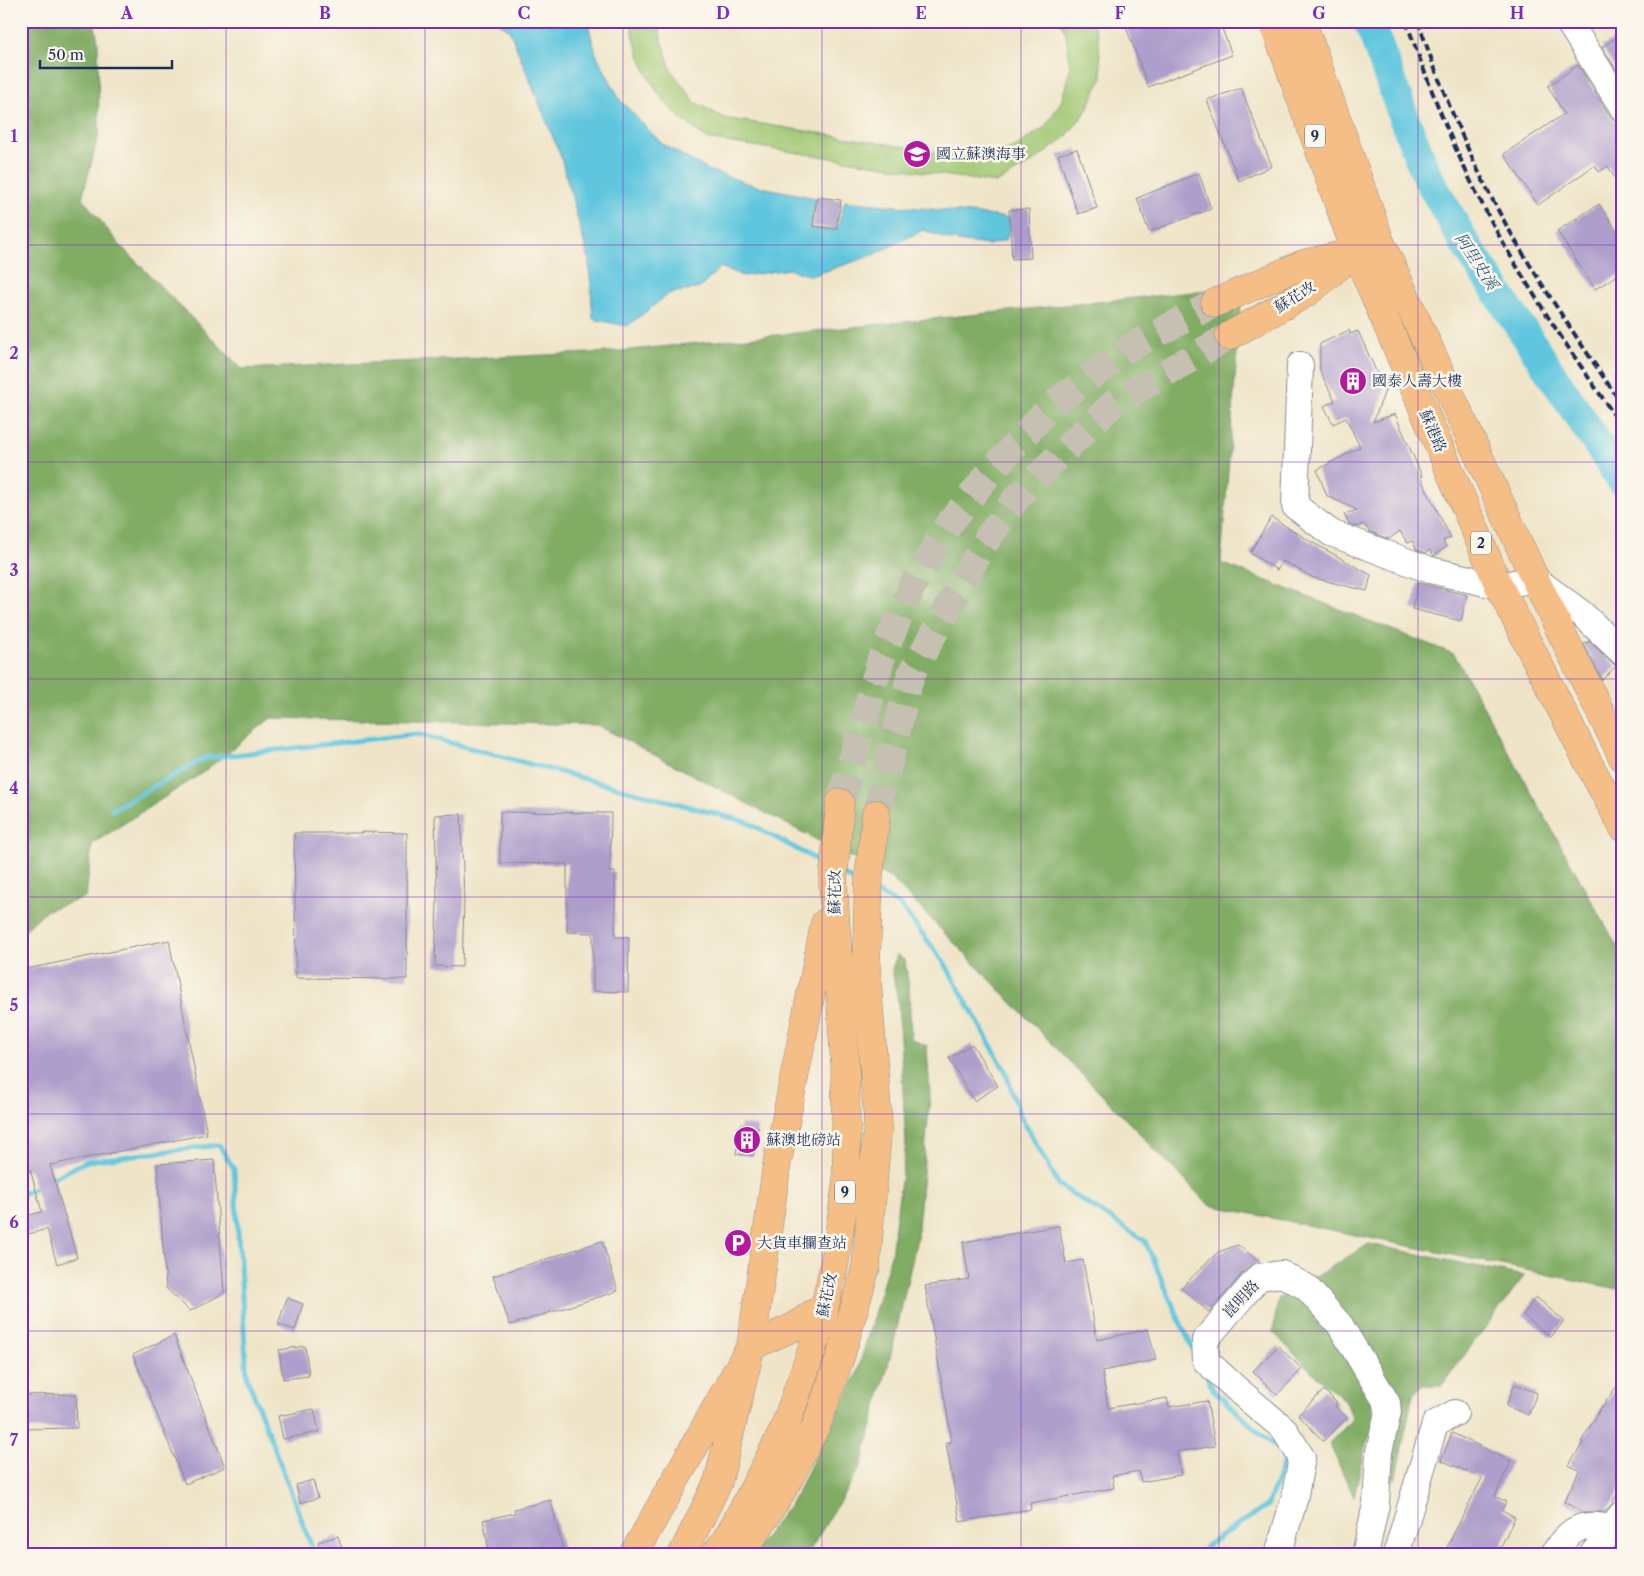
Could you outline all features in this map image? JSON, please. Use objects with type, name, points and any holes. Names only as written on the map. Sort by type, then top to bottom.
[{"type":"main road","name":"蘇港路","points":[[1273,21],[1368,246],[1499,586],[1623,827]]},
{"type":"main road","name":"蘇港路","points":[[1302,21],[1368,246],[1623,758]]},
{"type":"main road","name":"蘇花改","points":[[1215,302],[1303,264],[1368,246]]},
{"type":"main road","name":"蘇花改","points":[[1229,336],[1308,292],[1368,246]]},
{"type":"main road","name":"蘇花改","points":[[736,1543],[783,1432],[821,1324],[835,1261],[847,1181],[844,1065],[834,883],[840,803]]},
{"type":"main road","name":"蘇花改","points":[[715,1555],[736,1543],[785,1486],[816,1426],[840,1358],[866,1267],[878,1122],[866,968],[869,876],[876,814]]},
{"type":"main road","points":[[736,1543],[782,1420],[803,1355],[822,1282],[831,1229],[839,1126],[836,1016],[831,946],[834,883]]},
{"type":"main road","points":[[682,1555],[718,1482],[751,1346],[777,1164],[834,883]]},
{"type":"main road","points":[[632,1555],[751,1346],[794,1327],[814,1313]]},
{"type":"street","points":[[1568,21],[1623,108]]},
{"type":"street","points":[[1300,365],[1295,506],[1331,533],[1430,570],[1499,586],[1535,579],[1581,613],[1623,652]]},
{"type":"street","name":"崑明路","points":[[1278,1555],[1294,1500],[1302,1458],[1283,1428],[1206,1361],[1204,1340],[1258,1277],[1282,1274],[1306,1287],[1340,1325],[1387,1403],[1388,1412],[1379,1452],[1376,1504],[1365,1555]]},
{"type":"street","points":[[1396,1555],[1435,1424],[1455,1413]]},
{"type":"street","points":[[1553,1555],[1558,1546],[1574,1529],[1595,1525],[1620,1524]]},
{"type":"street","points":[[1592,1555],[1620,1524]]},
{"type":"green space","points":[[21,21],[94,21],[98,42],[99,134],[82,198],[119,244],[242,369],[611,352],[1242,287],[1221,563],[1454,654],[1623,957],[1623,1290],[1209,1205],[892,879],[597,725],[271,718],[202,773],[92,844],[86,897],[45,911],[21,934]]},
{"type":"green space","points":[[631,21],[660,21],[660,33],[671,70],[695,102],[724,118],[982,159],[1018,145],[1045,127],[1062,100],[1070,68],[1066,33],[1060,21],[1092,21],[1098,36],[1102,78],[1085,113],[1065,138],[1031,163],[996,183],[707,139],[676,114],[659,94],[641,59]]},
{"type":"green space","points":[[897,955],[905,961],[909,988],[911,1039],[927,1046],[930,1097],[917,1238],[893,1346],[861,1466],[807,1555],[751,1555],[794,1499],[857,1374],[891,1255],[906,1144],[898,1002],[892,969]]},
{"type":"green space","points":[[1369,1244],[1524,1276],[1442,1385],[1423,1385],[1413,1394],[1395,1480],[1386,1470],[1375,1407],[1374,1425],[1366,1445],[1354,1497],[1329,1443],[1353,1419],[1346,1402],[1311,1371],[1273,1332],[1278,1299]]},
{"type":"water","points":[[496,21],[587,21],[596,54],[620,100],[662,144],[708,170],[756,186],[816,198],[810,229],[837,230],[845,201],[1009,218],[1009,230],[1006,240],[988,245],[951,240],[923,230],[873,255],[811,276],[789,269],[743,276],[720,267],[700,288],[670,293],[627,326],[593,319],[589,260],[561,157],[509,29]]},
{"type":"building","points":[[1124,21],[1219,21],[1232,55],[1148,87]]},
{"type":"building","points":[[1623,33],[1623,80],[1602,47]]},
{"type":"building","points":[[1578,65],[1610,116],[1616,121],[1623,123],[1623,193],[1608,166],[1599,172],[1595,165],[1538,205],[1504,154],[1564,114],[1548,86]]},
{"type":"building","points":[[1241,88],[1272,166],[1239,181],[1207,100]]},
{"type":"building","points":[[1077,149],[1097,208],[1078,214],[1058,155]]},
{"type":"building","points":[[1199,173],[1211,209],[1149,232],[1137,198]]},
{"type":"building","points":[[817,197],[841,200],[836,229],[813,226]]},
{"type":"building","points":[[1599,204],[1623,240],[1623,272],[1595,289],[1557,231]]},
{"type":"building","points":[[1029,209],[1031,258],[1012,259],[1009,210]]},
{"type":"building","points":[[1349,330],[1350,334],[1358,331],[1385,391],[1373,422],[1395,414],[1422,476],[1420,477],[1451,538],[1443,541],[1446,547],[1434,556],[1430,550],[1426,553],[1416,549],[1413,541],[1407,543],[1400,531],[1389,539],[1370,532],[1363,524],[1357,527],[1349,524],[1344,514],[1357,510],[1327,496],[1317,470],[1360,447],[1346,418],[1333,424],[1324,406],[1335,401],[1320,371],[1320,344]]},
{"type":"building","points":[[1271,517],[1371,575],[1367,591],[1314,578],[1283,561],[1277,570],[1250,553]]},
{"type":"building","points":[[1418,583],[1467,595],[1461,621],[1412,609]]},
{"type":"building","points":[[1589,641],[1616,666],[1602,680],[1584,644]]},
{"type":"building","points":[[500,812],[611,813],[610,872],[615,872],[615,937],[629,937],[628,992],[593,991],[593,933],[567,932],[567,864],[500,863]]},
{"type":"building","points":[[461,814],[464,901],[462,967],[435,966],[437,901],[435,815]]},
{"type":"building","points":[[294,833],[407,833],[407,979],[296,978]]},
{"type":"building","points":[[169,940],[207,1134],[50,1165],[77,1258],[57,1264],[47,1229],[21,1236],[21,1217],[42,1212],[30,1169],[21,1171],[21,970]]},
{"type":"building","points":[[972,1044],[998,1086],[974,1101],[949,1058]]},
{"type":"building","name":"蘇澳地磅站","points":[[741,1124],[758,1127],[753,1156],[736,1154]]},
{"type":"building","points":[[214,1160],[224,1293],[190,1311],[166,1288],[157,1164]]},
{"type":"building","points":[[1059,1226],[1066,1263],[1083,1260],[1097,1340],[1148,1329],[1156,1360],[1102,1371],[1108,1408],[1167,1398],[1169,1407],[1207,1401],[1215,1446],[1177,1452],[1181,1475],[1141,1482],[1139,1471],[1112,1476],[1114,1488],[1030,1503],[1031,1509],[960,1522],[946,1443],[951,1442],[951,1436],[925,1286],[969,1279],[963,1242]]},
{"type":"building","points":[[602,1241],[618,1291],[510,1325],[493,1276]]},
{"type":"building","points":[[1238,1245],[1260,1262],[1248,1267],[1209,1312],[1181,1288],[1218,1252]]},
{"type":"building","points":[[1536,1297],[1564,1321],[1551,1337],[1523,1315]]},
{"type":"building","points":[[287,1298],[303,1304],[295,1330],[278,1324]]},
{"type":"building","points":[[174,1335],[225,1467],[185,1484],[133,1355]]},
{"type":"building","points":[[305,1346],[309,1376],[283,1379],[279,1350]]},
{"type":"building","points":[[1278,1346],[1302,1369],[1277,1395],[1253,1371]]},
{"type":"building","points":[[1623,1378],[1623,1482],[1612,1504],[1605,1512],[1583,1512],[1564,1502],[1579,1471],[1569,1465],[1601,1408]]},
{"type":"building","points":[[1515,1384],[1537,1393],[1528,1415],[1506,1406]]},
{"type":"building","points":[[1324,1390],[1337,1403],[1335,1406],[1347,1418],[1323,1441],[1298,1415]]},
{"type":"building","points":[[76,1394],[77,1428],[21,1429],[22,1395]]},
{"type":"building","points":[[314,1409],[319,1432],[283,1439],[278,1416]]},
{"type":"building","points":[[1452,1433],[1511,1461],[1495,1496],[1506,1502],[1502,1510],[1515,1517],[1497,1555],[1443,1555],[1482,1478],[1441,1460]]},
{"type":"building","points":[[313,1480],[318,1498],[300,1503],[296,1485]]},
{"type":"building","points":[[551,1500],[564,1555],[490,1555],[483,1520],[515,1513],[514,1509]]},
{"type":"building","points":[[338,1536],[344,1555],[323,1555],[318,1542]]},
{"type":"waterway","name":"阿里史溪","points":[[1369,21],[1427,176],[1464,242],[1623,482]]},
{"type":"waterway","points":[[112,810],[205,758],[417,734],[747,822],[826,865]]},
{"type":"waterway","points":[[842,874],[859,883]]},
{"type":"waterway","points":[[878,893],[900,905],[944,962],[1005,1070],[1020,1115],[1059,1185],[1145,1241],[1195,1353]]},
{"type":"waterway","points":[[48,1181],[87,1161],[219,1145],[234,1169],[247,1377],[315,1555]]},
{"type":"waterway","points":[[21,1195],[41,1185]]},
{"type":"waterway","points":[[1205,1555],[1206,1546],[1267,1506],[1286,1457],[1214,1391],[1208,1378]]},
{"type":"tunnel","points":[[840,803],[881,659],[912,586],[949,524],[987,476],[1051,406],[1129,348],[1215,303]]},
{"type":"tunnel","points":[[876,814],[911,674],[983,545],[1015,500],[1114,403],[1229,336]]},
{"type":"railway","points":[[1406,21],[1444,120],[1465,169],[1489,217],[1536,298],[1623,428]]},
{"type":"railway","points":[[1418,21],[1454,117],[1498,210],[1542,285],[1623,406]]},
{"type":"place","name":"國立蘇澳海事","points":[[917,154]]},
{"type":"place","name":"國泰人壽大樓","points":[[1353,381]]},
{"type":"place","name":"蘇澳地磅站","points":[[747,1140]]},
{"type":"place","name":"大貨車攔查站","points":[[738,1243]]}]
